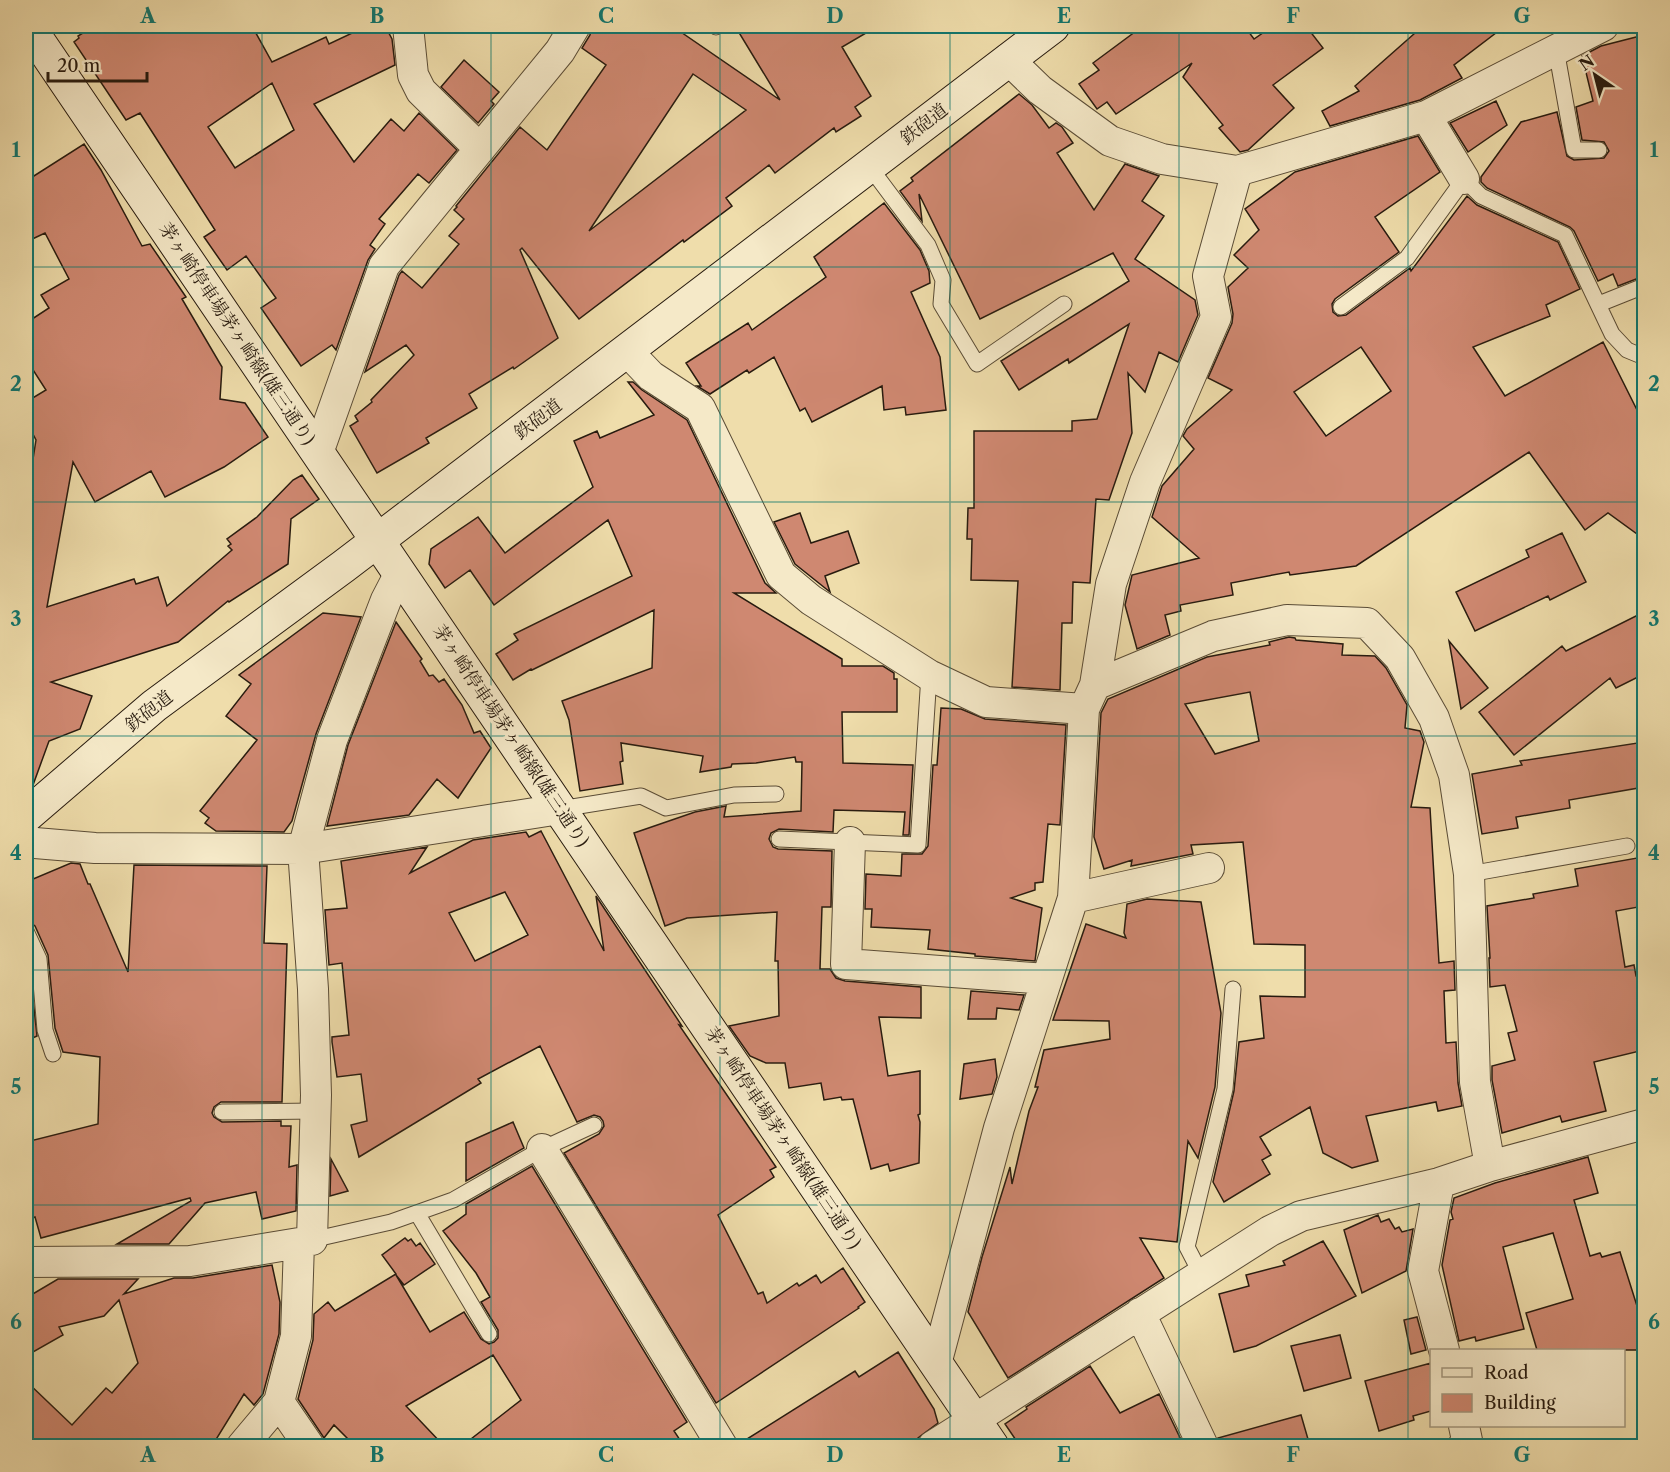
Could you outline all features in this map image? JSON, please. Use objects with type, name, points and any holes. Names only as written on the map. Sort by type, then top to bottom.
[{"type":"main road","name":"鉄砲道","points":[[26,816],[154,706],[378,540],[1053,26]]},
{"type":"main road","name":"茅ヶ崎停車場茅ヶ崎線(雄三通り)","points":[[35,29],[318,453],[983,1433]]},
{"type":"street","points":[[408,26],[413,75],[421,91],[480,149]]},
{"type":"street","points":[[318,453],[384,266],[560,51],[575,26]]},
{"type":"street","points":[[1008,59],[1040,90],[1110,141],[1162,159],[1237,171],[1426,116],[1603,26]]},
{"type":"street","points":[[1426,116],[1464,179]]},
{"type":"street","points":[[936,1364],[999,1128],[1073,898],[1090,697],[1111,584],[1145,482],[1216,317],[1208,276],[1237,171]]},
{"type":"street","points":[[627,351],[651,376],[700,408],[781,575],[812,600],[929,675],[986,702],[1090,697],[1213,636],[1287,620],[1367,623],[1400,658],[1434,718],[1454,776],[1469,874],[1475,1082],[1490,1166]]},
{"type":"street","points":[[242,1446],[279,1402],[296,1336],[316,1111],[313,989],[303,849],[332,740],[386,600],[400,573]]},
{"type":"street","points":[[26,838],[35,843],[95,848],[303,849],[560,809]]},
{"type":"street","points":[[850,842],[846,964],[1047,979]]},
{"type":"street","points":[[1073,898],[1209,867]]},
{"type":"street","points":[[933,1446],[983,1433],[1140,1313],[1270,1230],[1301,1216],[1439,1183],[1490,1166],[1644,1124]]},
{"type":"street","points":[[542,1149],[723,1446]]},
{"type":"street","points":[[1439,1183],[1423,1271],[1444,1349]]},
{"type":"street","points":[[26,1263],[190,1261],[305,1241]]},
{"type":"street","points":[[1140,1313],[1203,1446]]},
{"type":"street","points":[[279,1402],[309,1446]]},
{"type":"lane","points":[[1556,49],[1574,150],[1599,150]]},
{"type":"lane","points":[[869,166],[928,245],[943,280],[941,304],[977,364],[1064,304]]},
{"type":"lane","points":[[1341,307],[1407,258],[1464,179],[1481,196],[1565,236],[1612,334],[1627,350],[1644,357]]},
{"type":"lane","points":[[1599,304],[1644,286]]},
{"type":"lane","points":[[779,839],[918,845],[929,675]]},
{"type":"lane","points":[[560,809],[642,796],[666,808],[734,795],[776,794]]},
{"type":"lane","points":[[1469,874],[1627,846]]},
{"type":"lane","points":[[26,932],[39,959],[45,1030],[53,1054]]},
{"type":"lane","points":[[1201,1274],[1187,1247],[1225,1089],[1233,989]]},
{"type":"lane","points":[[222,1112],[316,1111]]},
{"type":"lane","points":[[305,1241],[391,1222],[453,1200],[542,1149],[594,1125]]},
{"type":"lane","points":[[417,1213],[489,1334]]},
{"type":"building","points":[[94,26],[252,26],[272,62],[326,37],[329,44],[367,26],[385,26],[392,39],[395,65],[314,104],[354,162],[391,119],[404,131],[419,113],[457,150],[429,183],[418,174],[379,219],[385,224],[370,245],[375,249],[368,260],[336,350],[332,345],[301,366],[261,308],[276,298],[246,256],[227,270],[204,237],[215,230],[140,113],[126,120],[74,42],[79,38],[78,36]],"holes":[[[272,83],[294,130],[235,168],[208,127]]]},
{"type":"building","points":[[592,26],[672,26],[780,100],[735,26],[878,26],[842,47],[871,96],[855,107],[861,116],[836,132],[834,128],[775,173],[769,165],[726,198],[732,206],[579,319],[522,248],[520,250],[558,338],[514,369],[513,367],[469,394],[477,408],[426,438],[429,443],[377,473],[350,426],[358,421],[355,416],[372,402],[371,400],[414,355],[406,345],[365,372],[399,275],[402,271],[422,288],[459,244],[449,236],[464,219],[454,210],[456,206],[520,127],[547,150],[606,65],[582,48],[590,35]],"holes":[[[693,74],[746,110],[589,231]]]},
{"type":"building","points":[[1143,26],[1248,26],[1245,27],[1254,39],[1273,26],[1306,26],[1323,48],[1273,85],[1294,108],[1248,150],[1240,152],[1219,128],[1223,125],[1183,77],[1192,63],[1116,114],[1107,102],[1097,109],[1079,84],[1099,70],[1093,63]]},
{"type":"building","points":[[1423,26],[1505,26],[1454,65],[1462,78],[1420,100],[1330,126],[1322,111],[1359,91],[1355,86]]},
{"type":"building","points":[[1644,35],[1644,276],[1618,286],[1613,274],[1598,281],[1570,227],[1487,188],[1481,182],[1481,177],[1521,122],[1557,112],[1567,156],[1574,160],[1604,158],[1609,151],[1604,142],[1582,140],[1576,107],[1593,101],[1582,56],[1601,46]]},
{"type":"building","points":[[464,60],[499,92],[491,101],[494,104],[478,123],[441,87]]},
{"type":"building","points":[[1019,94],[1032,105],[1049,128],[1056,123],[1062,127],[1073,143],[1057,153],[1094,210],[1125,164],[1159,176],[1142,201],[1164,216],[1135,259],[1195,300],[1198,315],[1178,362],[1159,352],[1145,392],[1128,373],[1132,433],[1109,500],[1096,499],[1090,583],[1073,582],[1072,623],[1062,623],[1060,690],[1012,687],[1018,581],[971,580],[972,539],[967,539],[968,508],[974,508],[974,431],[1072,431],[1072,421],[1097,419],[1129,324],[1069,363],[1068,359],[1019,390],[1001,361],[1129,281],[1113,253],[980,319],[919,194],[922,221],[900,191],[913,181],[911,178]]},
{"type":"building","points":[[1496,101],[1507,125],[1468,152],[1450,123]]},
{"type":"building","points":[[1418,136],[1440,172],[1375,217],[1399,252],[1335,299],[1332,304],[1333,312],[1338,316],[1346,315],[1410,268],[1411,271],[1467,196],[1477,205],[1558,242],[1580,289],[1546,305],[1550,316],[1473,347],[1505,396],[1603,342],[1644,424],[1644,539],[1608,513],[1585,530],[1529,452],[1356,566],[1290,575],[1289,572],[1231,583],[1233,595],[1180,605],[1181,611],[1165,615],[1170,635],[1137,649],[1125,605],[1132,575],[1199,558],[1152,517],[1162,486],[1194,449],[1183,436],[1187,429],[1232,390],[1208,378],[1232,323],[1233,314],[1228,287],[1248,268],[1234,255],[1259,230],[1245,209],[1295,172]],"holes":[[[1361,347],[1391,391],[1326,436],[1294,392]]]},
{"type":"building","points":[[84,144],[101,170],[142,246],[150,244],[186,297],[182,299],[222,367],[220,399],[245,403],[268,437],[224,467],[165,497],[151,471],[95,502],[73,462],[47,607],[134,579],[136,584],[158,577],[167,606],[232,550],[228,546],[231,544],[227,539],[257,517],[293,480],[302,475],[319,499],[291,519],[288,564],[228,601],[178,642],[51,682],[92,696],[80,729],[49,741],[33,785],[26,792],[26,504],[36,440],[26,421],[26,402],[46,390],[26,359],[26,323],[49,308],[41,295],[69,279],[45,233],[26,242],[26,181]]},
{"type":"building","points":[[884,203],[920,250],[929,271],[930,283],[911,292],[940,357],[946,410],[906,415],[905,407],[884,410],[882,386],[812,422],[805,408],[800,411],[774,357],[749,373],[747,370],[710,394],[697,386],[701,386],[686,363],[748,323],[752,330],[826,277],[814,257]]},
{"type":"building","points":[[628,382],[633,382],[687,420],[765,583],[776,593],[734,593],[842,659],[842,666],[883,666],[894,673],[894,679],[897,679],[897,712],[842,712],[843,763],[913,765],[909,835],[903,835],[905,812],[834,810],[833,832],[779,829],[771,833],[769,839],[773,847],[778,849],[832,851],[831,907],[822,907],[820,969],[830,969],[836,978],[845,981],[921,987],[921,1018],[879,1017],[888,1076],[920,1071],[919,1163],[890,1171],[888,1164],[871,1169],[853,1099],[842,1100],[841,1097],[824,1100],[821,1083],[789,1088],[785,1063],[766,1063],[750,1056],[729,1026],[779,1016],[778,961],[775,961],[777,912],[687,918],[665,926],[634,833],[695,812],[726,806],[724,817],[801,811],[802,762],[796,762],[795,757],[732,764],[731,767],[700,772],[703,756],[621,743],[623,761],[620,762],[623,784],[580,791],[569,720],[562,701],[652,668],[654,610],[531,669],[513,680],[496,654],[518,640],[514,634],[632,576],[608,520],[494,605],[470,570],[445,588],[429,564],[431,549],[478,517],[505,553],[593,487],[574,441],[597,431],[600,438],[654,415]]},
{"type":"building","points":[[800,513],[811,543],[848,531],[859,563],[825,576],[830,592],[795,564],[774,522]]},
{"type":"building","points":[[1562,533],[1586,582],[1550,600],[1548,596],[1475,631],[1456,592],[1529,557],[1526,550]]},
{"type":"building","points":[[1644,612],[1644,674],[1616,688],[1610,678],[1514,755],[1479,712],[1562,646],[1566,651]]},
{"type":"building","points":[[323,613],[361,617],[316,734],[292,821],[284,832],[216,831],[205,823],[209,818],[200,811],[257,740],[226,716],[251,684],[239,675]]},
{"type":"building","points":[[396,622],[422,659],[420,661],[429,676],[433,675],[439,682],[444,679],[462,705],[474,733],[480,731],[491,748],[458,798],[437,779],[409,815],[327,826],[348,745]]},
{"type":"building","points":[[1289,637],[1296,640],[1343,644],[1342,655],[1375,656],[1386,668],[1407,705],[1405,728],[1420,731],[1424,742],[1411,807],[1430,808],[1439,963],[1454,961],[1455,990],[1444,991],[1446,1043],[1456,1042],[1458,1083],[1462,1106],[1438,1111],[1436,1102],[1366,1116],[1378,1161],[1352,1168],[1323,1153],[1310,1107],[1260,1137],[1271,1155],[1262,1160],[1270,1174],[1224,1202],[1213,1182],[1234,1091],[1239,1042],[1264,1038],[1260,996],[1305,997],[1305,945],[1254,944],[1243,842],[1191,845],[1193,854],[1131,866],[1132,860],[1104,869],[1094,837],[1101,713],[1108,699],[1207,657],[1270,645],[1269,642]],"holes":[[[1250,692],[1259,741],[1215,754],[1185,704]]]},
{"type":"building","points":[[1449,641],[1488,688],[1461,709]]},
{"type":"building","points":[[941,708],[961,709],[985,719],[1066,725],[1060,825],[1048,824],[1043,882],[1035,883],[1035,890],[1011,898],[1042,908],[1035,961],[928,949],[930,930],[871,927],[872,909],[865,909],[866,874],[901,876],[902,854],[922,854],[928,846],[933,765],[937,765]]},
{"type":"building","points":[[1644,742],[1644,787],[1569,800],[1570,808],[1516,817],[1518,828],[1482,834],[1472,774],[1522,765],[1520,761]]},
{"type":"building","points":[[541,831],[604,951],[596,896],[682,1026],[679,1025],[776,1167],[770,1170],[774,1177],[718,1215],[758,1294],[763,1292],[767,1303],[797,1283],[799,1286],[816,1275],[821,1283],[843,1268],[865,1302],[716,1403],[564,1153],[599,1134],[604,1126],[603,1121],[594,1115],[577,1122],[540,1046],[478,1079],[481,1083],[359,1157],[351,1125],[367,1121],[361,1074],[337,1077],[332,1042],[332,1037],[349,1035],[342,963],[329,965],[325,910],[347,908],[341,861],[427,847],[410,873],[473,840],[526,832],[529,837]],"holes":[[[505,892],[528,935],[475,961],[449,913]]]},
{"type":"building","points":[[1637,858],[1644,906],[1616,911],[1625,967],[1634,965],[1636,976],[1644,975],[1644,1050],[1594,1062],[1606,1111],[1562,1122],[1560,1116],[1502,1133],[1492,1080],[1492,1066],[1515,1060],[1508,1033],[1517,1031],[1505,985],[1490,987],[1487,906],[1534,898],[1533,894],[1578,886],[1575,869]]},
{"type":"building","points":[[71,863],[80,864],[128,972],[134,865],[267,866],[264,943],[287,944],[282,1102],[221,1102],[214,1107],[212,1113],[222,1122],[281,1121],[281,1126],[291,1126],[289,1167],[297,1165],[296,1211],[262,1219],[256,1192],[205,1203],[169,1244],[117,1244],[191,1201],[190,1198],[41,1238],[35,1217],[26,1220],[26,1142],[98,1124],[100,1057],[63,1052],[55,1028],[48,955],[35,926],[26,921],[26,882]]},
{"type":"building","points":[[1147,899],[1201,902],[1221,1013],[1215,1087],[1198,1158],[1188,1141],[1177,1242],[1140,1238],[1164,1278],[1008,1378],[968,1312],[982,1257],[1010,1167],[1012,1184],[1029,1111],[1038,1087],[1035,1087],[1044,1050],[1110,1039],[1109,1021],[1053,1020],[1086,924],[1126,938],[1124,933],[1127,904]]},
{"type":"building","points":[[26,953],[37,1036],[26,1041]]},
{"type":"building","points":[[971,991],[1024,995],[1019,1010],[997,1008],[996,1019],[968,1019]]},
{"type":"building","points":[[995,1059],[997,1077],[992,1094],[960,1099],[964,1064]]},
{"type":"building","points":[[513,1122],[524,1148],[466,1181],[466,1143]]},
{"type":"building","points":[[1588,1157],[1598,1193],[1574,1200],[1590,1256],[1600,1253],[1602,1257],[1620,1252],[1637,1306],[1644,1304],[1644,1350],[1537,1349],[1526,1313],[1573,1299],[1553,1233],[1503,1247],[1524,1329],[1476,1341],[1475,1337],[1459,1341],[1442,1265],[1450,1220],[1453,1219],[1451,1212],[1454,1198],[1495,1183]]},
{"type":"building","points":[[331,1159],[348,1191],[330,1196]]},
{"type":"building","points":[[532,1166],[687,1422],[674,1431],[684,1446],[462,1446],[521,1400],[493,1355],[406,1406],[444,1446],[355,1446],[334,1425],[324,1438],[298,1399],[313,1340],[314,1314],[328,1302],[335,1311],[396,1274],[382,1255],[405,1238],[408,1241],[411,1239],[416,1246],[420,1243],[435,1264],[404,1285],[396,1275],[430,1332],[464,1312],[481,1339],[489,1344],[494,1342],[498,1338],[498,1330],[481,1302],[490,1297],[476,1273],[443,1231],[466,1214],[466,1204]]},
{"type":"building","points":[[1378,1215],[1381,1222],[1389,1219],[1395,1229],[1399,1227],[1402,1232],[1413,1229],[1406,1271],[1362,1293],[1344,1230]]},
{"type":"building","points":[[1323,1241],[1356,1296],[1256,1346],[1234,1352],[1219,1294],[1249,1286],[1246,1275],[1285,1265],[1283,1261]]},
{"type":"building","points":[[272,1265],[280,1302],[279,1334],[263,1394],[254,1405],[244,1394],[212,1446],[26,1446],[26,1381],[72,1425],[106,1388],[112,1393],[138,1363],[119,1300],[104,1316],[59,1327],[63,1335],[26,1356],[26,1298],[58,1279],[138,1279],[124,1294],[174,1278],[193,1278]]},
{"type":"building","points":[[1417,1317],[1426,1350],[1411,1354],[1404,1320]]},
{"type":"building","points":[[1340,1335],[1351,1378],[1304,1391],[1291,1346]]},
{"type":"building","points":[[898,1352],[934,1409],[938,1423],[918,1438],[916,1446],[739,1446],[855,1371],[859,1377]]},
{"type":"building","points":[[1430,1363],[1430,1411],[1413,1416],[1414,1420],[1379,1431],[1365,1381]]},
{"type":"building","points":[[1090,1366],[1120,1413],[1159,1394],[1184,1446],[1020,1446],[1005,1424],[1027,1409],[1026,1407]]},
{"type":"building","points":[[1301,1415],[1310,1446],[1220,1446],[1218,1438]]}]
